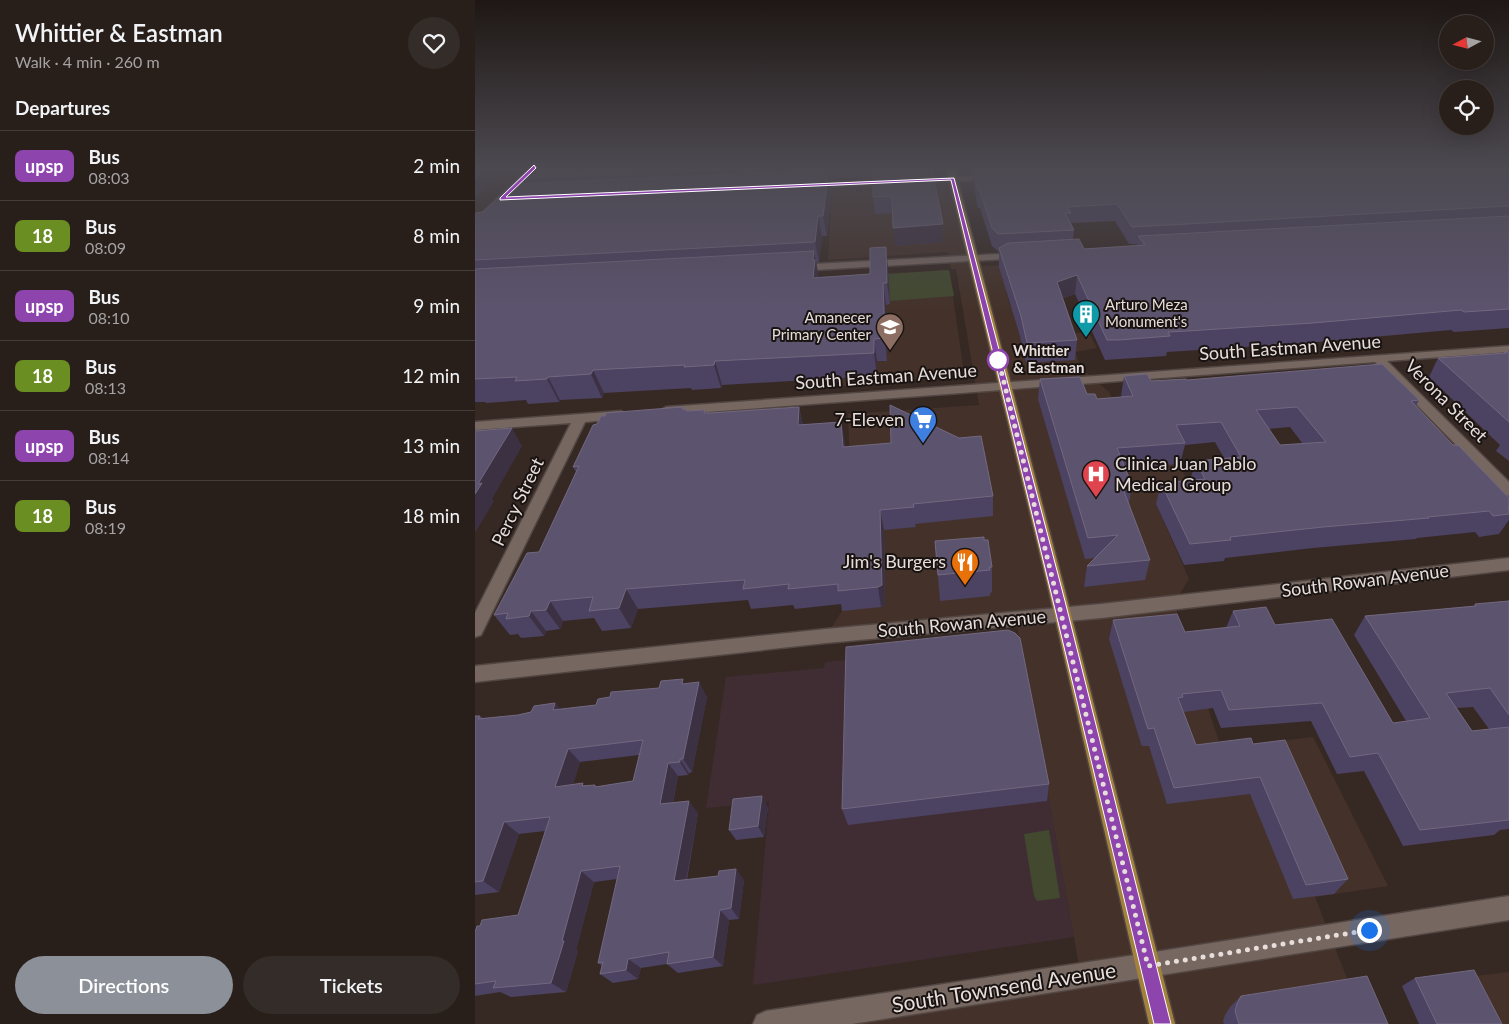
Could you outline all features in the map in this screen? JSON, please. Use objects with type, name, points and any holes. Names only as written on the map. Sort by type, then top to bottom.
[{"type":"main road","points":[[962,215],[1162,1024]]},
{"type":"street","points":[[475,225],[485,215]]},
{"type":"street","points":[[781,269],[1024,256]]},
{"type":"street","name":"South Eastman Avenue","points":[[658,412],[1509,349]]},
{"type":"street","name":"Verona Street","points":[[1378,359],[1509,491]]},
{"type":"street","points":[[475,426],[629,414]]},
{"type":"street","name":"Percy Street","points":[[475,630],[580,418]]},
{"type":"street","name":"South Rowan Avenue","points":[[475,674],[826,636],[1062,615],[1509,564]]},
{"type":"street","name":"South Townsend Avenue","points":[[766,1024],[1148,966],[1509,908]]},
{"type":"shaded area","points":[[831,215],[962,215],[976,267],[1001,265],[1091,286],[1006,291],[1010,305],[1031,304],[1039,333],[1089,333],[1097,348],[1075,352],[1082,369],[1109,392],[1119,417],[1165,441],[1199,500],[1156,504],[1189,579],[1174,603],[1221,748],[1313,737],[1388,886],[1315,897],[1365,1024],[805,1024],[1081,976],[1016,619],[826,636],[842,611],[850,466],[848,414],[979,405],[956,269],[951,269],[948,252],[828,260]]},
{"type":"shaded area","name":"Amanecer Primary Center","points":[[949,270],[964,373],[960,376],[814,389],[820,329],[837,328],[840,276]]},
{"type":"shaded area","points":[[1021,644],[1074,937],[753,985],[769,802],[706,808],[726,677],[824,668],[825,662]]},
{"type":"shaded area","points":[[1509,972],[1509,1024],[1482,1024],[1459,978]]},
{"type":"green space","points":[[949,270],[954,296],[890,301],[888,274]]},
{"type":"green space","points":[[1049,830],[1060,898],[1037,901],[1034,896],[1024,834]]},
{"type":"building","points":[[475,215],[823,215],[818,216],[815,242],[475,260]]},
{"type":"building","points":[[893,215],[941,215],[943,224],[893,228]]},
{"type":"building","points":[[988,215],[1066,215],[1074,230],[998,234],[992,228]]},
{"type":"building","points":[[1124,215],[1351,215],[1132,227]]},
{"type":"building","points":[[1509,216],[1509,309],[1464,312],[1461,310],[1313,323],[1168,332],[1170,336],[1119,340],[1107,340],[1077,275],[1057,282],[1077,340],[1027,343],[1021,316],[999,248],[1008,243],[1079,239],[1084,249],[1145,245],[1138,236]]},
{"type":"building","points":[[886,247],[887,283],[883,283],[885,338],[874,339],[874,353],[715,361],[714,365],[684,367],[685,365],[593,370],[591,374],[548,377],[547,379],[515,381],[517,377],[475,379],[475,269],[814,251],[813,278],[870,274],[870,248]]},
{"type":"building","points":[[1504,352],[1509,352],[1509,422],[1438,358],[1506,353]]},
{"type":"building","points":[[1382,364],[1419,400],[1411,401],[1453,445],[1458,445],[1509,498],[1509,514],[1493,516],[1489,511],[1230,537],[1231,540],[1190,544],[1161,483],[1205,479],[1196,461],[1241,457],[1221,422],[1176,425],[1185,443],[1117,448],[1132,485],[1122,486],[1150,560],[1087,566],[1118,535],[1088,538],[1040,379],[1080,377],[1087,394],[1095,394],[1097,399],[1133,396],[1124,376],[1147,374],[1151,381],[1187,380]],"holes":[[[1297,407],[1326,442],[1280,445],[1256,410]]]},
{"type":"building","points":[[890,405],[959,438],[981,436],[993,496],[913,504],[914,507],[880,510],[882,585],[838,591],[838,584],[788,589],[789,584],[743,589],[745,580],[743,580],[626,589],[619,608],[589,611],[593,597],[550,601],[546,610],[531,611],[529,616],[506,619],[508,613],[494,615],[527,553],[539,552],[579,466],[573,467],[593,425],[597,424],[601,416],[605,416],[606,413],[682,407],[686,411],[705,410],[704,413],[711,413],[799,407],[798,425],[841,422],[843,447],[891,443]]},
{"type":"building","points":[[512,428],[478,484],[482,483],[475,494],[475,431]]},
{"type":"building","points":[[984,537],[984,540],[988,540],[992,567],[989,567],[990,570],[938,575],[935,541]]},
{"type":"building","points":[[1509,601],[1509,715],[1490,688],[1446,693],[1472,731],[1509,727],[1509,820],[1420,830],[1378,753],[1350,757],[1322,703],[1229,710],[1221,690],[1182,694],[1183,697],[1178,698],[1196,745],[1251,738],[1253,744],[1285,740],[1348,879],[1306,885],[1260,777],[1174,788],[1154,728],[1148,729],[1113,620],[1177,614],[1185,632],[1240,626],[1233,611],[1266,607],[1275,625],[1332,619],[1393,723],[1430,718],[1365,616],[1476,606],[1475,604]]},
{"type":"building","points":[[1008,630],[1020,638],[1049,784],[842,809],[846,647]]},
{"type":"building","points":[[683,679],[682,684],[699,682],[683,759],[680,759],[680,762],[668,763],[660,804],[689,801],[674,881],[718,876],[719,871],[736,869],[731,908],[720,910],[713,957],[667,964],[669,952],[628,959],[626,970],[600,974],[603,962],[598,963],[620,866],[581,871],[562,941],[564,941],[551,983],[493,988],[496,981],[475,984],[475,932],[477,926],[480,926],[482,920],[518,915],[550,817],[504,822],[483,881],[475,882],[475,716],[480,716],[478,719],[518,715],[531,712],[534,706],[555,703],[553,710],[596,705],[598,699],[610,697],[611,692],[659,688],[661,681]],"holes":[[[643,740],[633,781],[595,787],[595,785],[582,786],[583,783],[555,787],[568,749]]]},
{"type":"building","points":[[762,796],[758,826],[729,830],[733,799]]},
{"type":"building","points":[[1474,970],[1502,1024],[1437,1024],[1415,978]]},
{"type":"building","points":[[1367,976],[1388,1024],[1239,1024],[1235,1011],[1241,996]]},
{"type":"bus line","name":"upsp","points":[[962,215],[1162,1024]]},
{"type":"place","name":"Arturo Meza Monument's","points":[[1086,338]]},
{"type":"place","name":"Amanecer Primary Center","points":[[890,351]]},
{"type":"place","name":"Whittier & Eastman","points":[[998,360]]},
{"type":"place","name":"7-Eleven","points":[[923,444]]},
{"type":"place","name":"Clinica Juan Pablo Medical Group","points":[[1096,498]]},
{"type":"place","name":"Jim's Burgers","points":[[965,586]]},
{"type":"route","points":[[998,360],[998,358],[1148,966],[1369,930]]}]
